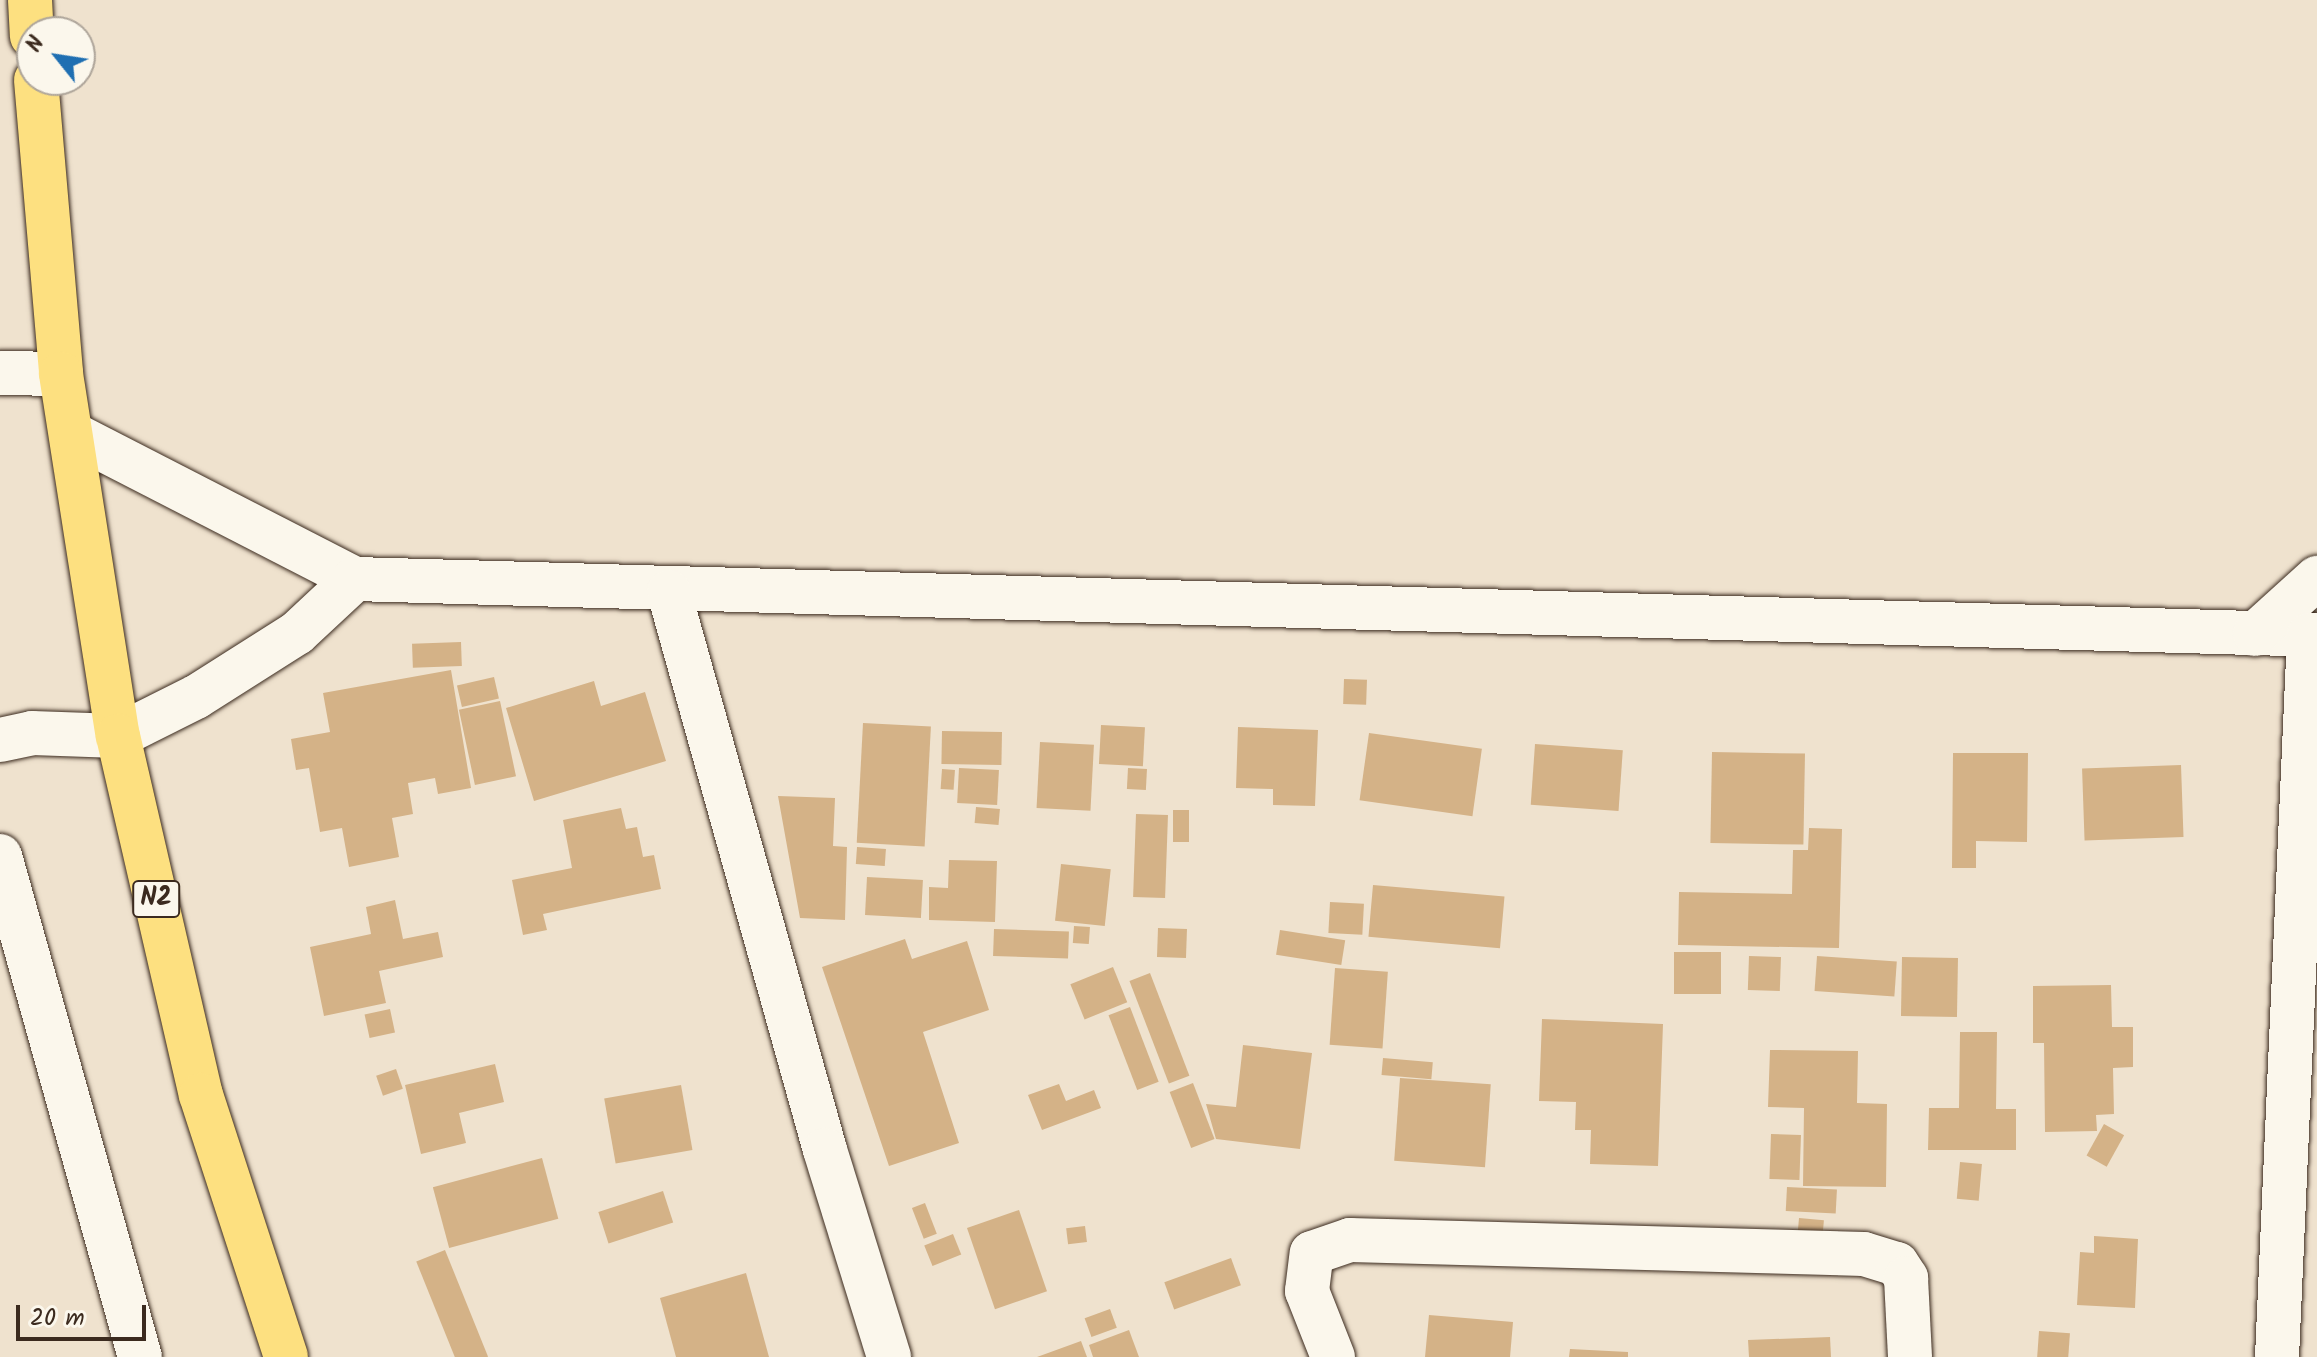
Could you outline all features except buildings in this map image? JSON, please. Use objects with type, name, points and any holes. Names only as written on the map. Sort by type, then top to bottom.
[{"type":"main road","name":"N2","points":[[37,96],[61,374],[73,434],[118,736],[201,1095],[286,1357]]},
{"type":"street","points":[[0,373],[61,374]]},
{"type":"street","points":[[73,434],[355,579],[669,592],[2313,635],[2277,1357]]},
{"type":"street","points":[[2255,634],[2317,578]]},
{"type":"street","points":[[0,740],[32,733],[118,736],[196,697],[297,633],[355,579]]},
{"type":"street","points":[[669,592],[825,1150],[889,1357]]},
{"type":"street","points":[[0,856],[140,1357]]},
{"type":"street","points":[[1333,1357],[1307,1291],[1308,1278],[1312,1253],[1350,1240],[1864,1254],[1897,1264],[1906,1278],[1910,1357]]}]
